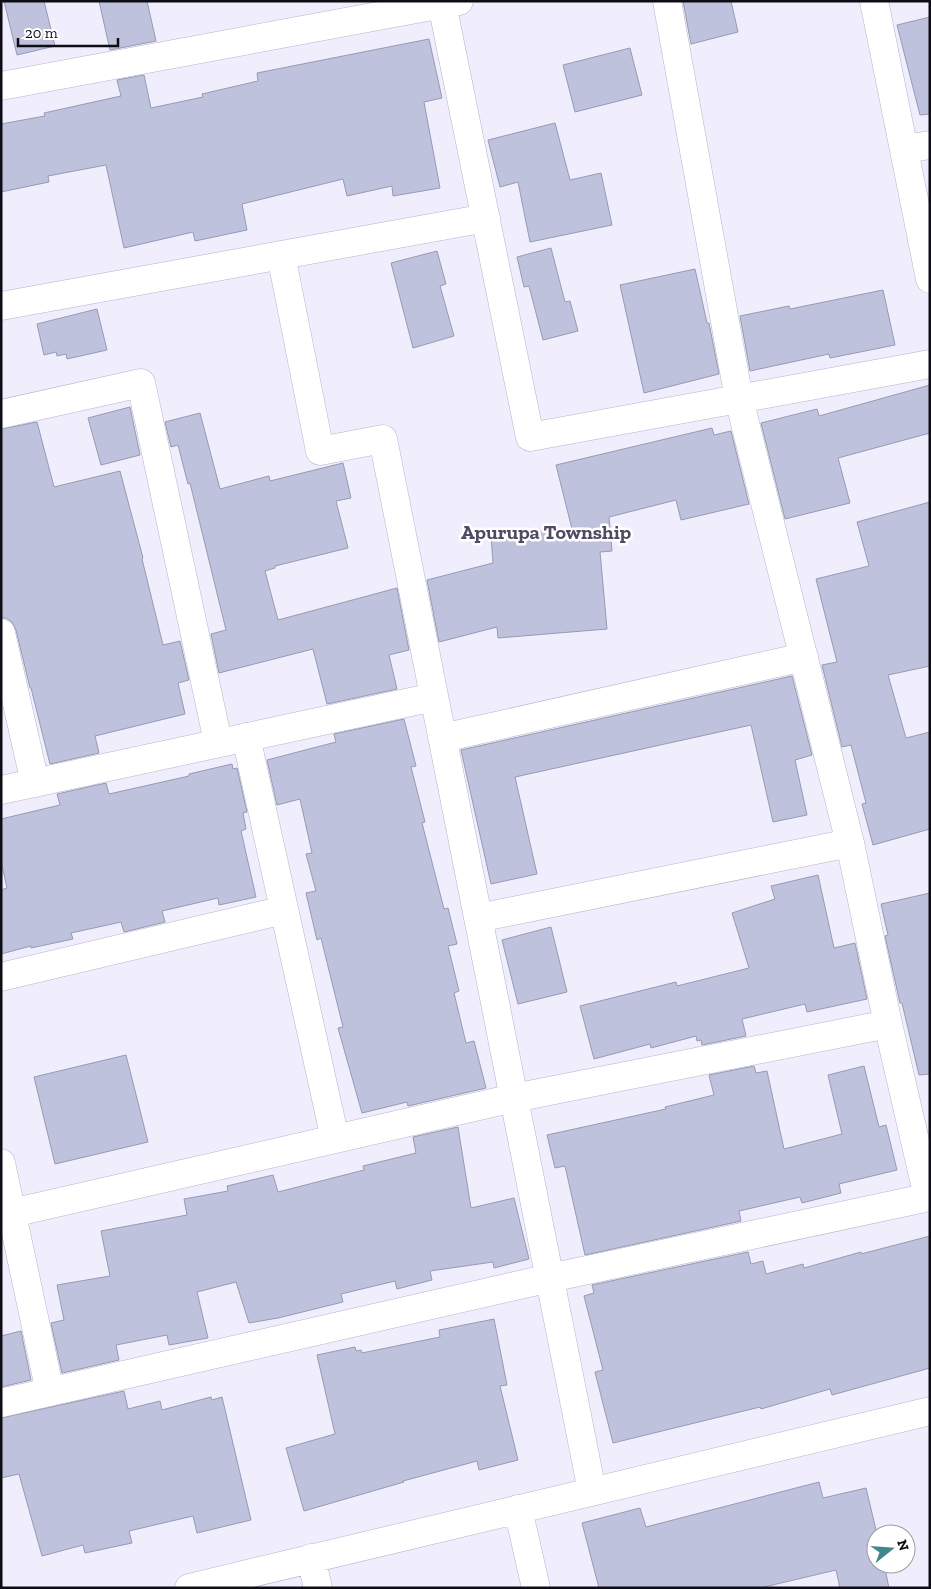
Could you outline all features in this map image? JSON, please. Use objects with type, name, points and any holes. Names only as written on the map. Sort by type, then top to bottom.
[{"type":"street","points":[[1,1403],[550,1278],[929,1197],[888,1024],[850,843],[739,399],[667,1]]},
{"type":"street","points":[[874,1],[917,147],[930,279]]},
{"type":"street","points":[[1,86],[350,11],[450,3],[486,218],[530,437],[930,364]]},
{"type":"street","points":[[1,306],[486,218]]},
{"type":"street","points":[[281,255],[320,451],[383,439],[592,1491]]},
{"type":"street","points":[[1,414],[141,384],[218,742]]},
{"type":"street","points":[[1,633],[35,783]]},
{"type":"street","points":[[442,738],[804,657]]},
{"type":"street","points":[[1,790],[434,697]]},
{"type":"street","points":[[246,737],[335,1139]]},
{"type":"street","points":[[478,918],[850,843]]},
{"type":"street","points":[[1,977],[284,910]]},
{"type":"street","points":[[12,1213],[514,1098],[888,1024]]},
{"type":"street","points":[[1,1163],[50,1392]]},
{"type":"street","points":[[189,1588],[930,1411]]},
{"type":"street","points":[[518,1509],[536,1588]]},
{"type":"street","points":[[311,1558],[318,1588]]},
{"type":"building","points":[[4,1],[44,1],[55,46],[17,55]]},
{"type":"building","points":[[99,1],[147,1],[156,41],[110,50]]},
{"type":"building","points":[[683,1],[731,1],[738,32],[691,44]]},
{"type":"building","points":[[930,17],[930,114],[920,115],[897,25]]},
{"type":"building","points":[[429,39],[442,98],[424,102],[440,188],[393,196],[392,186],[347,196],[343,179],[242,204],[247,230],[195,241],[193,232],[124,248],[106,165],[48,176],[49,182],[1,192],[1,124],[45,116],[44,113],[121,96],[117,80],[144,75],[151,108],[203,97],[202,94],[258,81],[257,73]]},
{"type":"building","points":[[630,48],[642,95],[575,112],[563,65]]},
{"type":"building","points":[[555,123],[570,180],[601,173],[612,225],[530,242],[518,182],[500,187],[488,140]]},
{"type":"building","points":[[551,248],[565,302],[570,301],[578,331],[543,340],[529,286],[524,287],[517,257]]},
{"type":"building","points":[[437,251],[446,284],[440,286],[454,336],[413,348],[391,263]]},
{"type":"building","points":[[695,269],[707,323],[709,323],[719,374],[644,393],[620,285]]},
{"type":"building","points":[[883,290],[895,345],[830,358],[829,354],[750,371],[740,316],[789,306],[790,309]]},
{"type":"building","points":[[97,309],[107,350],[67,359],[66,354],[57,356],[56,352],[44,355],[37,324]]},
{"type":"building","points":[[930,385],[930,433],[838,458],[850,503],[785,519],[761,423],[817,409],[819,416]]},
{"type":"building","points":[[130,407],[140,455],[101,465],[88,418]]},
{"type":"building","points":[[200,413],[220,489],[269,476],[270,481],[343,463],[351,498],[336,501],[348,548],[275,566],[275,568],[265,571],[278,620],[397,588],[409,650],[389,655],[397,689],[327,704],[313,649],[219,673],[211,634],[226,630],[190,483],[188,484],[178,445],[171,447],[165,422]]},
{"type":"building","points":[[37,422],[54,487],[120,471],[163,645],[180,641],[189,680],[178,683],[185,714],[95,736],[99,753],[50,764],[16,630],[12,622],[6,618],[1,618],[1,429]]},
{"type":"building","points":[[712,428],[714,435],[731,431],[749,504],[681,520],[676,500],[609,517],[612,551],[600,552],[607,629],[498,638],[497,627],[439,642],[427,580],[493,563],[491,535],[572,529],[556,465]]},
{"type":"building","points":[[930,502],[930,666],[888,675],[906,738],[930,732],[930,829],[873,845],[862,804],[866,803],[851,745],[842,747],[822,665],[837,662],[816,579],[869,566],[857,522]]},
{"type":"building","points":[[792,676],[812,755],[795,760],[807,815],[773,822],[751,725],[515,777],[537,874],[491,884],[461,750]]},
{"type":"building","points":[[404,719],[416,766],[411,767],[425,822],[422,823],[444,909],[448,908],[457,944],[448,946],[459,991],[454,993],[466,1043],[474,1041],[486,1088],[408,1106],[407,1102],[362,1113],[338,1028],[343,1027],[321,938],[317,940],[306,893],[316,891],[306,854],[312,853],[300,799],[277,805],[267,760],[336,742],[334,734]]},
{"type":"building","points":[[232,764],[233,769],[237,768],[247,812],[243,813],[246,829],[241,831],[256,897],[219,905],[218,898],[162,911],[165,922],[124,932],[121,922],[71,933],[73,939],[31,948],[31,946],[1,954],[1,890],[7,888],[1,861],[1,819],[60,805],[57,794],[106,783],[109,794]]},
{"type":"building","points":[[818,875],[834,948],[855,943],[867,999],[807,1012],[805,1004],[742,1019],[746,1036],[702,1045],[701,1040],[697,1041],[696,1036],[651,1048],[650,1044],[594,1059],[580,1006],[676,982],[677,986],[749,968],[732,913],[775,899],[771,886]]},
{"type":"building","points":[[930,893],[930,1074],[919,1075],[885,936],[888,935],[881,904]]},
{"type":"building","points":[[551,927],[567,992],[518,1004],[502,940]]},
{"type":"building","points":[[126,1055],[148,1142],[55,1164],[34,1077]]},
{"type":"building","points":[[754,1066],[756,1073],[767,1071],[784,1149],[842,1134],[828,1075],[864,1066],[879,1127],[886,1125],[897,1170],[839,1184],[841,1193],[802,1203],[800,1197],[739,1211],[741,1221],[585,1255],[565,1166],[555,1168],[547,1135],[666,1109],[665,1107],[714,1095],[709,1075]]},
{"type":"building","points":[[458,1127],[471,1208],[514,1198],[529,1259],[494,1268],[493,1262],[430,1271],[432,1280],[397,1289],[395,1281],[341,1294],[343,1302],[249,1323],[236,1282],[197,1292],[208,1338],[169,1345],[167,1335],[116,1345],[119,1360],[62,1373],[51,1323],[64,1320],[57,1285],[110,1276],[101,1231],[187,1215],[184,1199],[228,1191],[227,1186],[273,1175],[278,1192],[364,1170],[363,1166],[416,1153],[413,1137]]},
{"type":"building","points":[[930,1236],[930,1368],[832,1395],[830,1389],[761,1409],[760,1407],[613,1443],[595,1372],[603,1370],[584,1296],[594,1293],[592,1285],[748,1252],[751,1264],[763,1261],[766,1274],[803,1264],[804,1268]]},
{"type":"building","points":[[494,1319],[507,1385],[500,1386],[518,1460],[479,1470],[477,1461],[304,1511],[286,1448],[335,1434],[317,1355],[355,1347],[356,1351],[361,1350],[362,1353],[440,1337],[439,1330]]},
{"type":"building","points":[[21,1331],[31,1380],[1,1387],[1,1336]]},
{"type":"building","points":[[124,1391],[128,1409],[160,1401],[162,1410],[211,1397],[212,1400],[222,1397],[251,1520],[197,1533],[193,1516],[129,1531],[132,1543],[85,1553],[83,1545],[42,1556],[19,1474],[1,1478],[1,1418]]},
{"type":"building","points":[[819,1482],[823,1498],[866,1488],[875,1524],[866,1524],[866,1574],[886,1574],[889,1588],[840,1588],[836,1570],[760,1588],[599,1588],[582,1523],[640,1508],[646,1527]]},
{"type":"district","name":"Apurupa Township","points":[[546,532]]}]
